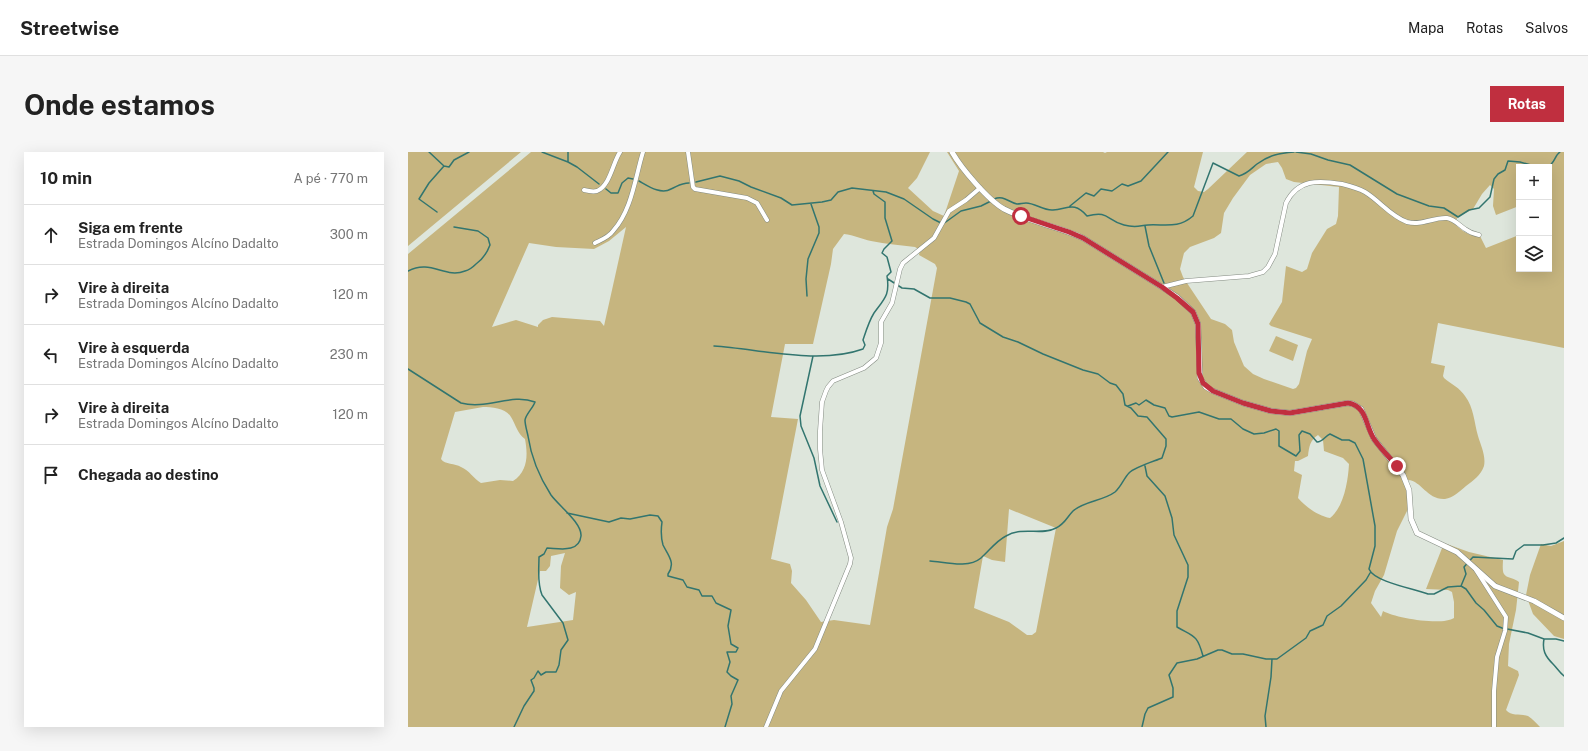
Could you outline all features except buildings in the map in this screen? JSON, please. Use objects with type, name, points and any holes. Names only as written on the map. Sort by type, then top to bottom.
[{"type":"street","points":[[584,190],[595,192],[601,189],[612,172],[620,152]]},
{"type":"street","points":[[595,243],[614,231],[623,215],[633,188],[643,152]]},
{"type":"street","points":[[688,152],[693,187],[695,189],[740,196],[753,200],[760,207],[767,220]]},
{"type":"street","points":[[952,152],[980,188],[993,201],[1005,209],[1076,235],[1162,287],[1193,312],[1198,324],[1199,373],[1200,378],[1206,387],[1226,397],[1271,411],[1290,413],[1348,403],[1357,406],[1364,414],[1374,439],[1397,466],[1407,483],[1409,490],[1411,519],[1414,530],[1424,538],[1457,552],[1495,586],[1534,601],[1564,618]]},
{"type":"street","points":[[1162,287],[1186,281],[1249,276],[1263,272],[1268,267],[1275,254],[1286,203],[1290,195],[1300,187],[1311,182],[1332,183],[1354,187],[1364,191],[1384,208],[1407,221],[1424,223],[1448,218],[1471,233],[1479,235]]},
{"type":"street","points":[[766,727],[781,691],[815,649],[850,564],[851,558],[841,522],[822,470],[820,431],[822,402],[826,391],[833,381],[864,368],[876,358],[881,343],[881,322],[894,297],[901,266],[906,260],[921,250],[934,238],[949,211],[966,200],[980,188]]},
{"type":"street","points":[[1475,569],[1506,617],[1505,631],[1497,657],[1494,691],[1494,727]]},
{"type":"shaded area","points":[[408,152],[521,152],[408,246]]},
{"type":"shaded area","points":[[531,152],[930,152],[917,178],[908,188],[933,211],[944,216],[959,171],[947,152],[1203,152],[1194,187],[1198,191],[1204,192],[1247,152],[1564,152],[1564,348],[1438,323],[1431,363],[1445,366],[1444,378],[1461,391],[1468,401],[1472,410],[1483,451],[1484,466],[1474,480],[1456,494],[1445,499],[1434,497],[1413,481],[1408,480],[1408,509],[1397,531],[1384,575],[1375,591],[1371,603],[1381,617],[1383,611],[1389,614],[1418,620],[1448,620],[1454,618],[1454,602],[1452,592],[1448,590],[1426,589],[1444,543],[1469,552],[1503,560],[1504,574],[1519,582],[1516,610],[1509,644],[1508,666],[1518,671],[1519,675],[1506,710],[1513,714],[1528,716],[1540,727],[408,727],[408,254]],"holes":[[[1278,162],[1286,179],[1294,182],[1339,187],[1338,216],[1336,224],[1327,229],[1312,253],[1307,269],[1302,272],[1286,266],[1282,302],[1269,324],[1271,326],[1312,339],[1307,351],[1299,384],[1293,389],[1253,374],[1244,366],[1234,342],[1232,330],[1225,324],[1211,319],[1183,277],[1180,269],[1184,253],[1190,247],[1214,238],[1221,233],[1224,213],[1233,198],[1250,175],[1266,164]],[[1516,164],[1552,164],[1552,272],[1516,272],[1516,236],[1486,248],[1479,234],[1470,234],[1457,226],[1456,220],[1458,217],[1473,209],[1482,194],[1490,185],[1494,189],[1493,206],[1496,215],[1516,207]],[[626,227],[604,326],[600,321],[552,317],[543,320],[538,327],[516,320],[492,327],[529,243],[556,247],[594,249],[609,241]],[[844,234],[851,235],[877,242],[915,247],[920,250],[919,255],[935,264],[937,268],[893,509],[887,527],[870,625],[834,620],[821,622],[806,600],[791,583],[792,571],[790,564],[771,559],[798,419],[771,417],[785,344],[813,344],[833,249]],[[483,407],[502,410],[509,414],[518,432],[525,439],[526,462],[518,477],[513,481],[500,480],[481,483],[464,468],[445,462],[441,459],[455,412]],[[1318,435],[1323,440],[1324,451],[1343,458],[1349,464],[1348,478],[1342,501],[1335,513],[1330,518],[1312,511],[1298,498],[1302,475],[1294,471],[1295,461],[1308,456],[1309,447],[1313,439]],[[1009,509],[1056,528],[1036,632],[1032,635],[1027,635],[1009,622],[974,608],[983,556],[992,560],[1005,562]],[[565,553],[561,566],[560,588],[569,595],[576,592],[573,620],[527,627],[540,571],[546,571],[550,566],[551,556]]]},
{"type":"shaded area","points":[[1276,336],[1298,345],[1293,361],[1269,351]]},
{"type":"shaded area","points":[[1564,541],[1564,639],[1554,636],[1533,614],[1526,595],[1530,575],[1541,544],[1551,546]]},
{"type":"waterway","points":[[429,152],[444,166],[449,167],[454,160],[469,152]]},
{"type":"waterway","points":[[542,152],[577,167],[599,184]]},
{"type":"waterway","points":[[568,152],[568,162]]},
{"type":"waterway","points":[[1070,206],[1086,193],[1094,196],[1101,189],[1112,191],[1122,184],[1128,186],[1141,181],[1168,152]]},
{"type":"waterway","points":[[994,199],[1003,198],[1017,204],[1029,203],[1050,210],[1074,207],[1082,211],[1087,216],[1100,214],[1107,216],[1118,223],[1131,226],[1177,224],[1182,223],[1193,216],[1213,163],[1239,176],[1247,173],[1261,161],[1270,157],[1294,152]]},
{"type":"waterway","points":[[1296,152],[1311,154],[1350,165],[1397,194],[1429,206],[1444,208],[1458,217],[1469,210],[1479,208],[1490,197],[1494,179],[1498,174],[1505,170],[1508,161],[1527,164]]},
{"type":"waterway","points":[[1552,164],[1560,152]]},
{"type":"waterway","points":[[437,212],[419,199],[429,183],[444,166]]},
{"type":"waterway","points":[[696,182],[720,176],[739,181],[781,198],[792,205],[831,200],[838,192],[852,188],[886,192],[904,199],[943,224],[961,211],[981,206],[991,201]]},
{"type":"waterway","points":[[606,189],[611,193],[618,193],[622,183],[628,178],[633,179]]},
{"type":"waterway","points":[[639,181],[655,189],[663,191],[689,183]]},
{"type":"waterway","points":[[714,346],[809,356],[846,354],[863,349],[865,345],[863,340],[866,330],[872,316],[886,296],[888,288],[887,276],[891,272],[887,257],[882,253],[892,241],[885,218],[885,202],[874,194],[873,191]]},
{"type":"waterway","points":[[807,296],[806,279],[808,259],[819,233],[819,227],[811,204]]},
{"type":"waterway","points":[[1145,226],[1149,246],[1164,283]]},
{"type":"waterway","points":[[408,271],[424,267],[451,273],[458,273],[466,271],[481,260],[490,245],[488,238],[478,231],[454,227]]},
{"type":"waterway","points":[[888,279],[902,288],[914,289],[930,298],[950,298],[966,302],[970,304],[980,323],[1003,337],[1083,370],[1098,374],[1110,383],[1116,385],[1123,394],[1125,405],[1131,408],[1138,416],[1147,417],[1166,439],[1166,446],[1162,458],[1140,466],[1132,471],[1127,475],[1115,492],[1077,508],[1062,524],[1056,528],[1044,531],[1013,533],[999,541],[981,558],[970,563],[956,564],[930,561]]},
{"type":"waterway","points":[[813,356],[800,416],[801,426],[814,458],[820,486],[837,522]]},
{"type":"waterway","points":[[408,369],[461,403],[480,405],[517,399],[535,402],[525,420],[529,444],[534,459],[543,481],[551,495],[574,520],[580,531],[581,536],[579,542],[572,548],[547,548],[544,554],[539,557],[540,590],[542,595],[563,623],[568,640],[561,650],[559,665],[556,672],[546,672],[541,675],[538,671],[531,680],[534,691],[524,706],[514,727]]},
{"type":"waterway","points":[[1128,406],[1136,403],[1139,405],[1146,400],[1154,405],[1165,408],[1169,416],[1172,417],[1199,412],[1219,419],[1231,419],[1243,429],[1254,434],[1264,433],[1276,429],[1279,431],[1279,446],[1296,456],[1300,451],[1299,435],[1302,431],[1310,434],[1317,442],[1321,441],[1330,434],[1342,440],[1349,440],[1355,443],[1363,459],[1375,526],[1375,546],[1369,569],[1372,574],[1386,581],[1428,594],[1434,594],[1448,587],[1461,586],[1466,589],[1476,603],[1497,626],[1528,633],[1544,639],[1564,641]]},
{"type":"waterway","points":[[1145,466],[1147,476],[1165,496],[1172,518],[1174,535],[1188,565],[1188,577],[1177,611],[1177,627],[1197,640],[1203,656]]},
{"type":"waterway","points":[[567,513],[609,522],[621,518],[630,519],[650,515],[658,516],[662,522],[661,534],[663,545],[671,563],[668,576],[683,580],[687,587],[699,590],[702,596],[712,596],[716,603],[731,610],[728,626],[731,644],[738,648],[736,652],[727,652],[730,662],[727,672],[738,680],[731,696],[732,704],[725,727]]},
{"type":"waterway","points":[[1461,586],[1466,574],[1464,567],[1473,557],[1513,559],[1516,551],[1524,545],[1556,543],[1564,538]]},
{"type":"waterway","points":[[1142,727],[1148,708],[1173,697],[1173,688],[1169,675],[1177,663],[1197,659],[1218,650],[1232,654],[1243,654],[1266,659],[1277,659],[1306,638],[1310,631],[1323,625],[1327,616],[1341,606],[1366,580],[1370,573]]},
{"type":"waterway","points":[[1544,639],[1543,646],[1546,655],[1564,676]]},
{"type":"waterway","points":[[1266,727],[1265,716],[1271,677],[1272,659]]},
{"type":"route","points":[[1021,216],[1083,238],[1162,287],[1193,312],[1198,324],[1199,373],[1200,378],[1206,387],[1226,397],[1271,411],[1290,413],[1348,403],[1354,404],[1361,409],[1364,414],[1374,439],[1397,466]]}]
